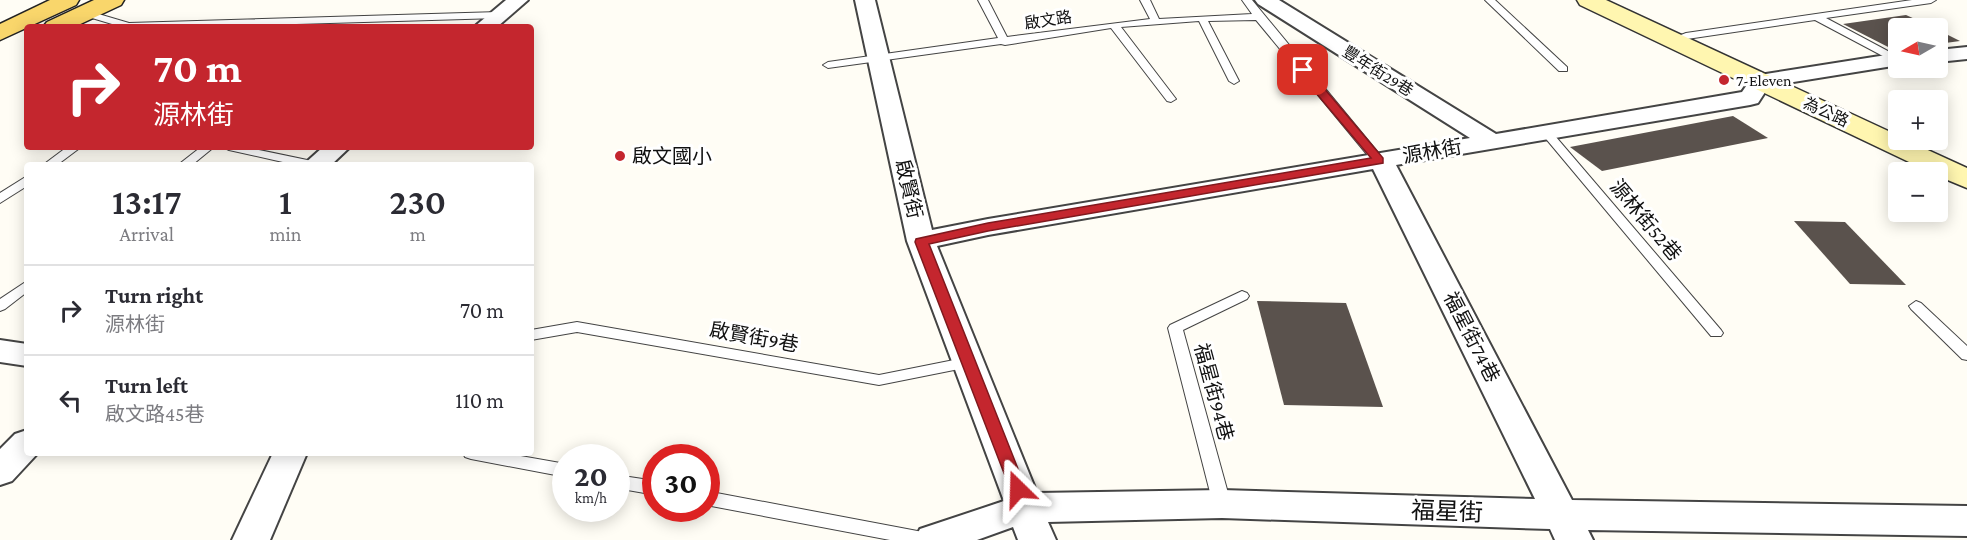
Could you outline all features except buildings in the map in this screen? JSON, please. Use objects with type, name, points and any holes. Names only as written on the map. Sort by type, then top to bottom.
[{"type":"main road","points":[[0,33],[63,9],[113,0]]},
{"type":"main road","points":[[0,54],[24,42]]},
{"type":"street","points":[[491,21],[518,0]]},
{"type":"street","name":"啟賢街","points":[[865,0],[921,242],[1031,524]]},
{"type":"street","name":"為公路","points":[[1588,0],[1679,38],[1769,80],[1967,179]]},
{"type":"street","name":"為公路","points":[[1609,0],[1679,38]]},
{"type":"street","name":"豐年街29巷","points":[[1262,9],[1491,141]]},
{"type":"street","points":[[1948,55],[1967,53]]},
{"type":"street","points":[[1769,80],[1888,61]]},
{"type":"street","name":"為公路","points":[[1769,80],[1888,130]]},
{"type":"street","name":"源林街","points":[[921,242],[988,227],[1750,98],[1769,80]]},
{"type":"street","points":[[318,162],[334,150]]},
{"type":"street","points":[[1932,150],[1967,166]]},
{"type":"street","name":"福星街74巷","points":[[1379,160],[1387,171],[1569,527]]},
{"type":"street","points":[[0,351],[24,355]]},
{"type":"street","points":[[0,471],[24,446]]},
{"type":"street","points":[[251,540],[289,456]]},
{"type":"street","name":"福星街","points":[[933,540],[1031,524],[1222,504],[1569,527],[1967,520]]},
{"type":"lane","points":[[983,0],[1005,42]]},
{"type":"lane","points":[[1146,0],[1156,22]]},
{"type":"lane","points":[[1247,0],[1262,9],[1379,160]]},
{"type":"lane","points":[[1490,0],[1563,69]]},
{"type":"lane","points":[[1856,0],[1872,9]]},
{"type":"lane","points":[[1679,38],[1931,0]]},
{"type":"lane","points":[[63,9],[121,24]]},
{"type":"lane","name":"啟文路","points":[[828,65],[1114,26],[1202,18],[1262,9]]},
{"type":"lane","points":[[1817,17],[1888,55]]},
{"type":"lane","points":[[1202,18],[1234,81]]},
{"type":"lane","points":[[274,24],[491,21]]},
{"type":"lane","points":[[1114,26],[1171,99]]},
{"type":"lane","name":"源林街52巷","points":[[1546,132],[1716,333]]},
{"type":"lane","points":[[53,162],[71,150]]},
{"type":"lane","points":[[188,162],[204,150]]},
{"type":"lane","points":[[243,150],[300,162]]},
{"type":"lane","points":[[0,199],[24,182]]},
{"type":"lane","points":[[0,306],[24,287]]},
{"type":"lane","name":"福星街94巷","points":[[1222,504],[1175,328],[1242,296]]},
{"type":"lane","points":[[1916,306],[1967,355]]},
{"type":"lane","name":"啟賢街9巷","points":[[534,334],[577,327],[879,380],[969,362]]},
{"type":"lane","points":[[487,456],[552,468]]},
{"type":"lane","points":[[720,501],[928,540]]},
{"type":"place","name":"7-Eleven","points":[[1724,80]]},
{"type":"place","name":"啟文國小","points":[[620,156]]},
{"type":"route","points":[[1018,489],[987,415],[969,362],[921,242],[988,227],[1379,160],[1303,70]]}]
